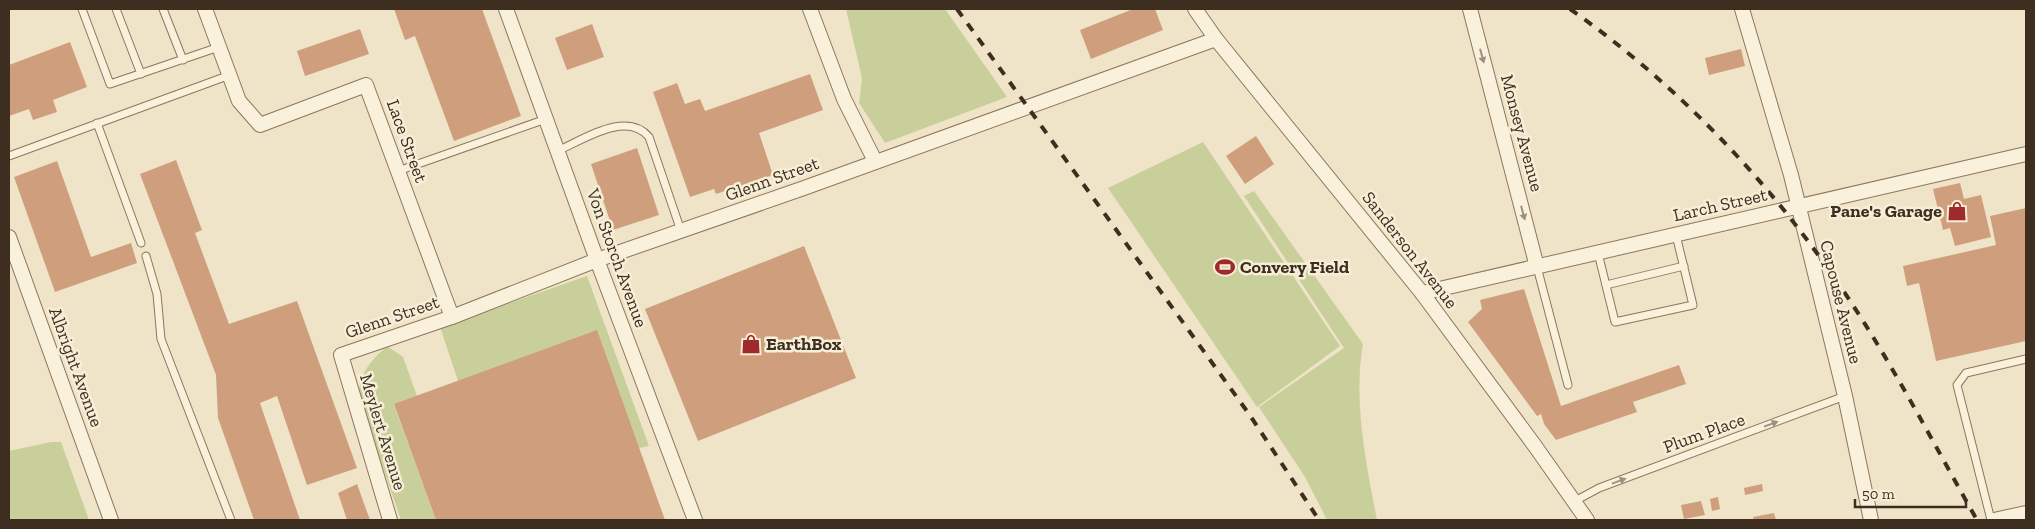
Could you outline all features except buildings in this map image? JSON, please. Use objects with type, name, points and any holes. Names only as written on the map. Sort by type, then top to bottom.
[{"type":"street","points":[[205,9],[230,75]]},
{"type":"street","name":"Von Storch Avenue","points":[[506,9],[597,260],[695,520]]},
{"type":"street","points":[[810,9],[844,99],[874,161]]},
{"type":"street","name":"Sanderson Avenue","points":[[1195,9],[1216,38],[1422,293],[1587,520]]},
{"type":"street","name":"Monsey Avenue","points":[[1470,9],[1537,267]]},
{"type":"street","name":"Capouse Avenue","points":[[1742,9],[1798,206],[1845,396],[1871,520]]},
{"type":"street","name":"Glenn Street","points":[[341,354],[452,317],[597,260],[1216,38]]},
{"type":"street","name":"Lace Street","points":[[230,75],[239,101],[260,125],[366,85],[452,317]]},
{"type":"street","name":"Larch Street","points":[[1422,293],[2026,154]]},
{"type":"street","name":"Albright Avenue","points":[[9,236],[109,515]]},
{"type":"street","name":"Meylert Avenue","points":[[341,354],[390,520]]},
{"type":"street","points":[[1992,520],[2026,513]]},
{"type":"lane","points":[[82,9],[110,84],[219,47]]},
{"type":"lane","points":[[116,9],[141,74]]},
{"type":"lane","points":[[163,9],[182,60]]},
{"type":"lane","points":[[9,156],[230,75]]},
{"type":"lane","points":[[398,171],[546,119]]},
{"type":"lane","points":[[97,123],[141,243]]},
{"type":"lane","points":[[557,151],[617,126],[634,126],[643,129],[649,137],[681,231]]},
{"type":"lane","points":[[1598,252],[1615,322],[1693,305],[1676,234]]},
{"type":"lane","points":[[146,256],[157,294],[161,339],[231,520]]},
{"type":"lane","points":[[1606,285],[1684,266]]},
{"type":"lane","points":[[1537,267],[1568,385]]},
{"type":"lane","points":[[1992,520],[1957,385],[1966,373],[2026,359]]},
{"type":"lane","name":"Plum Place","points":[[1575,501],[1599,488],[1845,396]]},
{"type":"green space","points":[[846,9],[945,9],[1007,97],[885,143],[859,103],[862,78]]},
{"type":"green space","name":"Convery Field","points":[[1203,142],[1340,346],[1257,407],[1108,188]]},
{"type":"green space","points":[[1254,191],[1363,344],[1359,388],[1360,410],[1365,455],[1377,520],[1327,520],[1305,477],[1259,407],[1344,348],[1244,196]]},
{"type":"green space","points":[[587,276],[649,446],[639,448],[458,381],[440,327]]},
{"type":"green space","points":[[387,346],[403,357],[417,396],[394,405],[436,520],[401,520],[359,398],[359,390],[366,369]]},
{"type":"green space","points":[[51,442],[61,442],[89,520],[9,520],[9,451]]},
{"type":"railway","points":[[957,9],[1249,414],[1319,520]]},
{"type":"railway","points":[[1570,9],[1641,64],[1708,125],[1769,192],[1797,227],[1845,293],[1885,357],[1977,520]]},
{"type":"place","name":"Pane's Garage","points":[[1957,211]]},
{"type":"place","name":"Convery Field","points":[[1225,267]]},
{"type":"place","name":"EarthBox","points":[[751,344]]}]
